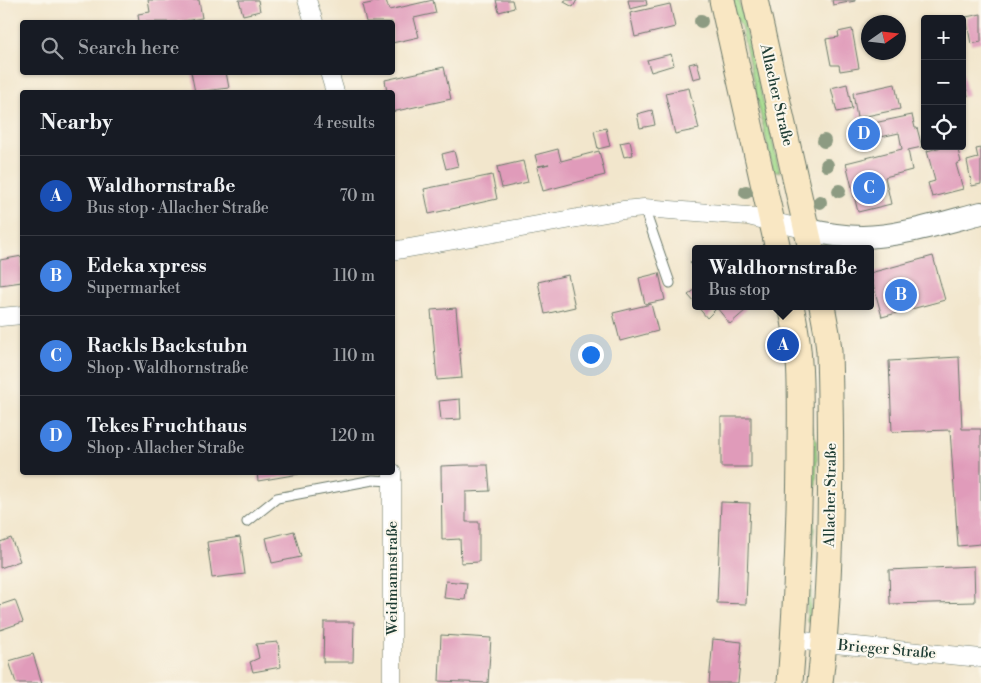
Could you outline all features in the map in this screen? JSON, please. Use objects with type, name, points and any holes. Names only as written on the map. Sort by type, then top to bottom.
[{"type":"main road","points":[[722,0],[777,245]]},
{"type":"main road","name":"Allacher Straße","points":[[755,0],[810,240]]},
{"type":"main road","name":"Allacher Straße","points":[[790,683],[799,520],[800,402],[799,362],[792,310]]},
{"type":"main road","name":"Allacher Straße","points":[[820,683],[830,538],[831,432],[828,342],[823,310]]},
{"type":"street","points":[[307,0],[313,20]]},
{"type":"street","points":[[330,75],[334,90]]},
{"type":"street","points":[[395,251],[623,210],[644,208],[748,216],[771,221],[810,240],[838,236],[864,237],[890,234],[981,213]]},
{"type":"street","points":[[0,317],[20,315]]},
{"type":"street","name":"Weidmannstraße","points":[[392,477],[392,683]]},
{"type":"street","name":"Brieger Straße","points":[[793,640],[981,658]]},
{"type":"lane","points":[[644,208],[670,283]]},
{"type":"lane","points":[[247,522],[277,498],[392,477]]},
{"type":"green space","points":[[726,0],[739,0],[780,172],[773,171],[741,26]]},
{"type":"green space","points":[[808,419],[816,439],[817,459],[810,621],[808,623],[807,622]]},
{"type":"building","points":[[148,0],[199,0],[202,18],[190,20],[139,20],[138,14],[150,12]]},
{"type":"building","points":[[239,0],[258,0],[260,11],[243,15]]},
{"type":"building","points":[[386,0],[389,10],[433,0],[436,13],[414,18],[419,37],[395,42],[395,20],[366,20],[362,5]]},
{"type":"building","points":[[496,0],[512,0],[514,8],[499,12]]},
{"type":"building","points":[[565,0],[577,0],[573,7],[564,2]]},
{"type":"building","points":[[628,0],[646,0],[647,5],[630,9]]},
{"type":"building","points":[[832,0],[855,0],[855,1],[833,5]]},
{"type":"building","points":[[670,4],[675,27],[635,37],[630,13]]},
{"type":"building","points":[[981,14],[981,42],[971,44],[966,17]]},
{"type":"building","points":[[852,29],[859,68],[840,71],[839,65],[831,65],[826,39],[839,37],[838,32]]},
{"type":"building","points":[[671,54],[674,65],[651,72],[647,60]]},
{"type":"building","points":[[697,62],[701,77],[693,79],[689,64]]},
{"type":"building","points":[[444,67],[451,99],[395,111],[395,90],[387,90],[385,80]]},
{"type":"building","points":[[192,75],[227,75],[229,88],[195,90]]},
{"type":"building","points":[[847,84],[852,109],[837,112],[831,88]]},
{"type":"building","points":[[895,84],[900,109],[857,118],[853,93]]},
{"type":"building","points":[[689,88],[699,129],[675,134],[665,93]]},
{"type":"building","points":[[652,110],[655,125],[640,128],[637,114]]},
{"type":"building","points":[[912,115],[921,143],[921,147],[908,150],[912,170],[885,177],[891,204],[858,212],[846,163],[902,149],[899,133],[858,142],[855,127]]},
{"type":"building","points":[[606,128],[610,146],[598,149],[594,131]]},
{"type":"building","points":[[630,141],[633,155],[624,157],[620,143]]},
{"type":"building","points":[[981,148],[981,184],[972,186],[967,161],[978,158],[976,149]]},
{"type":"building","points":[[558,149],[561,161],[599,151],[605,175],[543,191],[537,167],[549,164],[538,166],[535,155]]},
{"type":"building","points":[[958,150],[961,162],[956,164],[963,189],[932,197],[928,183],[935,181],[927,151]]},
{"type":"building","points":[[454,151],[458,166],[446,169],[442,154]]},
{"type":"building","points":[[523,161],[528,182],[502,188],[497,167]]},
{"type":"building","points":[[492,175],[497,199],[429,214],[424,189]]},
{"type":"building","points":[[20,256],[20,282],[0,285],[0,260]]},
{"type":"building","points":[[933,256],[945,300],[882,317],[874,288],[874,272]]},
{"type":"building","points":[[659,273],[665,300],[645,304],[639,278]]},
{"type":"building","points":[[568,275],[575,307],[545,314],[538,282]]},
{"type":"building","points":[[651,304],[658,331],[620,341],[613,313]]},
{"type":"building","points":[[456,308],[462,378],[437,380],[431,310]]},
{"type":"building","points":[[700,310],[715,310],[707,318]]},
{"type":"building","points":[[719,310],[746,310],[730,324]]},
{"type":"building","points":[[959,357],[962,429],[981,429],[981,544],[958,546],[950,430],[892,432],[889,361]]},
{"type":"building","points":[[460,399],[461,419],[441,420],[439,401]]},
{"type":"building","points":[[721,417],[751,417],[751,467],[721,467]]},
{"type":"building","points":[[488,465],[490,491],[466,492],[466,522],[479,522],[479,562],[461,563],[460,539],[442,540],[441,466]]},
{"type":"building","points":[[257,475],[293,475],[258,481]]},
{"type":"building","points":[[721,502],[750,503],[746,604],[717,603]]},
{"type":"building","points":[[294,531],[301,557],[272,563],[266,538]]},
{"type":"building","points":[[240,537],[245,574],[212,578],[207,542]]},
{"type":"building","points":[[11,538],[20,561],[0,568],[0,542]]},
{"type":"building","points":[[974,566],[975,602],[890,604],[889,570]]},
{"type":"building","points":[[446,581],[467,583],[465,600],[444,598]]},
{"type":"building","points":[[15,600],[23,622],[0,630],[0,605]]},
{"type":"building","points":[[324,622],[354,622],[353,662],[323,662]]},
{"type":"building","points":[[441,635],[491,638],[488,683],[439,681]]},
{"type":"building","points":[[713,639],[742,642],[738,683],[709,683]]},
{"type":"building","points":[[278,642],[281,667],[253,672],[250,662],[259,658],[256,644]]},
{"type":"building","points":[[33,654],[42,683],[16,683],[9,661]]},
{"type":"place","name":"Tekes Fruchthaus","points":[[864,134]]},
{"type":"place","name":"Rackls Backstubn","points":[[869,188]]},
{"type":"place","name":"Edeka xpress","points":[[901,295]]},
{"type":"place","name":"Waldhornstraße","points":[[783,345]]}]
